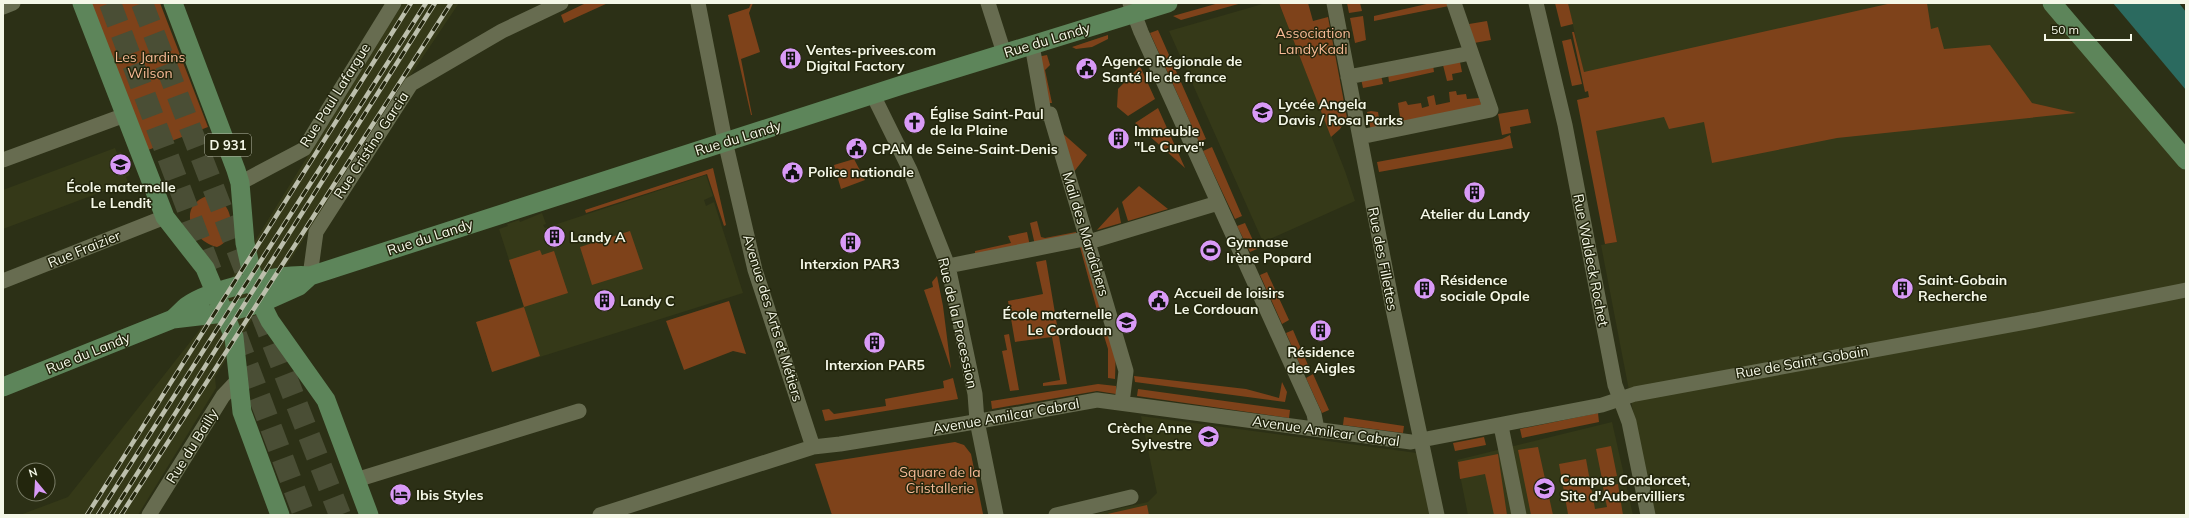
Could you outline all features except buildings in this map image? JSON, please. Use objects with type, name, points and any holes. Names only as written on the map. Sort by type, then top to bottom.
[{"type":"main road","points":[[82,3],[165,216],[205,268],[234,337],[242,412],[280,515]]},
{"type":"main road","name":"D 931","points":[[173,3],[231,154],[240,183],[245,244],[254,282],[261,303],[270,321],[326,400],[369,515]]},
{"type":"main road","name":"Rue du Landy","points":[[173,319],[187,306],[216,293],[254,282],[294,275],[310,276],[725,141],[1032,45],[1132,8],[1168,3]]},
{"type":"main road","points":[[2052,3],[2186,160]]},
{"type":"main road","name":"Rue du Landy","points":[[3,387],[173,319],[224,313],[261,303],[299,286],[310,276]]},
{"type":"street","points":[[3,7],[13,3]]},
{"type":"street","name":"Rue Paul Lafargue","points":[[240,183],[304,149],[394,3]]},
{"type":"street","name":"Rue Cristino Garcia","points":[[310,276],[316,232],[411,84],[502,31],[561,3]]},
{"type":"street","name":"Avenue des Arts et Métiers","points":[[698,3],[725,141],[755,270],[813,447]]},
{"type":"street","points":[[988,3],[1004,53]]},
{"type":"street","name":"Rue des Fillettes","points":[[1334,3],[1436,515]]},
{"type":"street","points":[[1360,137],[1491,110],[1454,3]]},
{"type":"street","name":"Rue Waldeck Rochet","points":[[1536,3],[1565,125],[1615,385],[1629,422],[1648,515]]},
{"type":"street","points":[[1132,8],[1218,203],[1314,414],[1318,429]]},
{"type":"street","name":"Mail des Maraîchers","points":[[1032,45],[1044,112],[1050,114],[1126,371],[1122,403]]},
{"type":"street","points":[[1348,77],[1471,53]]},
{"type":"street","name":"Rue de la Procession","points":[[873,95],[910,170],[948,266],[975,394],[977,421],[994,515]]},
{"type":"street","points":[[3,160],[125,114]]},
{"type":"street","points":[[948,266],[1084,239],[1092,241],[1218,203]]},
{"type":"street","name":"Rue Fraizier","points":[[3,281],[165,216]]},
{"type":"street","name":"Rue de Saint-Gobain","points":[[1420,440],[1501,426],[1602,405],[1643,392],[2031,321],[2186,290]]},
{"type":"street","name":"Rue du Bailly","points":[[149,515],[223,396],[239,379]]},
{"type":"street","name":"Avenue Amilcar Cabral","points":[[600,515],[617,512],[813,447],[848,443],[1097,400],[1411,442],[1420,440]]},
{"type":"street","points":[[356,480],[579,411]]},
{"type":"street","points":[[1501,426],[1519,515]]},
{"type":"street","points":[[1056,515],[1131,497]]},
{"type":"shaded area","points":[[403,3],[459,3],[374,130],[215,377],[216,388],[138,515],[20,515],[68,497],[198,332]]},
{"type":"shaded area","name":"Lycée Angela Davis / Rosa Parks","points":[[1266,3],[1279,3],[1345,171],[1355,201],[1263,242],[1169,31]]},
{"type":"shaded area","points":[[1568,3],[2041,3],[2186,170],[2186,515],[1653,515],[1601,245],[1617,242],[1589,97]]},
{"type":"shaded area","points":[[115,148],[117,153],[121,152],[130,175],[126,177],[128,182],[3,229],[3,190]]},
{"type":"shaded area","points":[[706,175],[713,196],[704,200],[706,206],[714,202],[743,293],[492,372],[476,322],[524,306],[499,229],[508,226],[507,224],[519,220],[520,222],[542,213],[546,224],[543,225],[545,228]]},
{"type":"shaded area","points":[[1141,416],[1417,453],[1430,515],[1091,515],[1148,502],[1157,493]]},
{"type":"shaded area","name":"Campus Condorcet, Site d'Aubervilliers","points":[[1612,422],[1633,515],[1468,515],[1457,460]]},
{"type":"green space","name":"Les Jardins Wilson","points":[[91,3],[160,3],[208,127],[148,150]]},
{"type":"green space","points":[[586,3],[608,3],[564,23],[561,15]]},
{"type":"green space","points":[[751,3],[753,3],[749,13],[760,52],[741,59],[752,115],[728,15],[749,8]]},
{"type":"green space","points":[[1219,3],[1242,3],[1181,20],[1173,16]]},
{"type":"green space","name":"Association LandyKadi","points":[[1279,3],[1308,3],[1313,21],[1328,17],[1347,118],[1340,129],[1331,137]]},
{"type":"green space","points":[[1347,3],[1360,3],[1362,11],[1349,13]]},
{"type":"green space","points":[[1431,3],[1448,3],[1449,6],[1374,21],[1374,16]]},
{"type":"green space","points":[[1555,3],[1568,3],[1573,24],[1561,27]]},
{"type":"green space","points":[[1892,3],[1927,3],[1931,29],[1938,27],[1944,49],[1990,45],[2032,103],[2076,113],[1837,138],[1712,163],[1704,122],[1669,129],[1664,117],[1596,131],[1617,242],[1605,244],[1577,100],[1589,97],[1588,91],[1585,92],[1572,32],[1574,32],[1584,72]]},
{"type":"green space","points":[[1363,16],[1366,40],[1355,43],[1350,18]]},
{"type":"green space","points":[[1487,21],[1491,40],[1474,43],[1469,24]]},
{"type":"green space","points":[[1158,30],[1206,139],[1199,142],[1150,33]]},
{"type":"green space","points":[[1108,35],[1108,39],[1092,47],[1076,49],[1072,47]]},
{"type":"green space","points":[[1571,39],[1582,84],[1572,86],[1562,41]]},
{"type":"green space","points":[[1047,55],[1050,65],[1045,70],[1052,103],[1045,103],[1037,57]]},
{"type":"green space","points":[[1459,57],[1462,72],[1452,74],[1453,80],[1447,81],[1442,61]]},
{"type":"green space","points":[[1433,65],[1434,72],[1389,82],[1388,74]]},
{"type":"green space","points":[[1140,66],[1155,99],[1128,116],[1117,107],[1118,89]]},
{"type":"green space","points":[[1381,75],[1383,84],[1363,88],[1361,79]]},
{"type":"green space","points":[[1456,91],[1457,95],[1466,94],[1467,99],[1479,98],[1483,109],[1401,124],[1398,103],[1406,101],[1408,105],[1421,103],[1422,108],[1429,106],[1427,97],[1434,95],[1436,105],[1450,102],[1449,92]]},
{"type":"green space","points":[[1158,108],[1185,168],[1135,123]]},
{"type":"green space","points":[[1528,109],[1531,123],[1510,127],[1511,133],[1502,135],[1498,114]]},
{"type":"green space","points":[[1367,112],[1378,112],[1381,129],[1371,131]]},
{"type":"green space","points":[[1060,131],[1087,155],[1073,173]]},
{"type":"green space","points":[[1510,135],[1513,148],[1379,172],[1377,162],[1502,139]]},
{"type":"green space","points":[[1212,147],[1242,216],[1235,219],[1203,151]]},
{"type":"green space","points":[[854,159],[865,180],[841,189],[834,165]]},
{"type":"green space","points":[[713,168],[726,225],[724,226],[707,174],[586,213],[585,210]]},
{"type":"green space","points":[[1139,186],[1168,209],[1128,221],[1122,202]]},
{"type":"green space","points":[[207,196],[217,198],[224,204],[231,220],[231,228],[228,236],[224,243],[217,247],[208,244],[201,238],[191,223],[190,215],[192,208],[198,201]]},
{"type":"green space","points":[[1118,207],[1121,223],[1097,230]]},
{"type":"green space","points":[[1037,221],[1041,237],[1045,238],[1076,232],[1077,237],[1035,245],[1030,223]]},
{"type":"green space","points":[[1245,223],[1257,249],[1250,252],[1237,226]]},
{"type":"green space","points":[[630,231],[643,269],[592,285],[580,247]]},
{"type":"green space","points":[[1027,232],[1030,246],[975,256],[975,251],[1011,243],[1008,236]]},
{"type":"green space","points":[[1086,245],[1105,309],[1097,310],[1080,247]]},
{"type":"green space","points":[[540,250],[542,255],[554,251],[568,293],[524,307],[509,260]]},
{"type":"green space","points":[[1046,260],[1067,384],[1043,386],[1043,383],[1060,380],[1052,337],[1015,342],[1008,301],[1043,294],[1036,262]]},
{"type":"green space","points":[[1267,272],[1289,320],[1282,324],[1260,275]]},
{"type":"green space","points":[[937,276],[943,306],[951,369],[924,290],[933,287],[932,282]]},
{"type":"green space","points":[[729,301],[746,354],[733,351],[684,370],[666,321]]},
{"type":"green space","points":[[524,307],[540,356],[492,372],[476,322]]},
{"type":"green space","points":[[1293,330],[1308,365],[1301,367],[1286,333]]},
{"type":"green space","points":[[1112,333],[1116,347],[1115,379],[1108,378],[1108,349],[1104,336]]},
{"type":"green space","points":[[1009,334],[1019,390],[1010,391],[1002,351],[1007,350],[1004,335]]},
{"type":"green space","points":[[1313,374],[1329,410],[1322,413],[1306,378]]},
{"type":"green space","points":[[1134,376],[1246,389],[1279,398],[1282,382],[1287,392],[1285,402],[1135,382]]},
{"type":"green space","points":[[953,378],[958,399],[825,421],[822,410],[829,409],[834,414],[886,406],[885,399],[944,388],[943,381]]},
{"type":"green space","points":[[1098,384],[1116,386],[1116,394],[1097,391],[992,409],[991,401]]},
{"type":"green space","points":[[1138,389],[1290,410],[1289,418],[1137,396]]},
{"type":"green space","points":[[1598,413],[1599,422],[1522,438],[1520,429]]},
{"type":"green space","points":[[1344,417],[1404,426],[1403,433],[1343,425]]},
{"type":"green space","points":[[1484,437],[1486,445],[1455,451],[1453,443]]},
{"type":"green space","name":"Square de la Cristallerie","points":[[955,442],[964,445],[971,454],[983,514],[832,515],[815,464]]},
{"type":"green space","points":[[1611,446],[1617,476],[1602,479],[1596,449]]},
{"type":"green space","points":[[1538,447],[1553,515],[1531,515],[1518,450]]},
{"type":"green space","points":[[1498,454],[1507,515],[1494,515],[1485,474],[1460,479],[1458,462]]},
{"type":"green space","points":[[1586,459],[1595,509],[1607,507],[1603,487],[1618,484],[1623,515],[1562,515],[1568,514],[1559,464]]},
{"type":"green space","points":[[1147,505],[1149,515],[1103,515]]},
{"type":"water","points":[[2113,3],[2179,3],[2186,12],[2186,90]]},
{"type":"tunnel","points":[[110,3],[214,279]]},
{"type":"tunnel","points":[[142,3],[247,275]]},
{"type":"tunnel","points":[[261,313],[340,515]]},
{"type":"tunnel","points":[[236,335],[304,515]]},
{"type":"railway","points":[[87,515],[411,3]]},
{"type":"railway","points":[[98,515],[426,3]]},
{"type":"railway","points":[[111,515],[435,3]]},
{"type":"railway","points":[[121,515],[451,3]]},
{"type":"place","name":"Ventes-privees.com Digital Factory","points":[[790,58]]},
{"type":"place","name":"Agence Régionale de Santé Ile de france","points":[[1087,69]]},
{"type":"place","name":"Lycée Angela Davis / Rosa Parks","points":[[1263,112]]},
{"type":"place","name":"Église Saint-Paul de la Plaine","points":[[914,122]]},
{"type":"place","name":"Immeuble \"Le Curve\"","points":[[1119,139]]},
{"type":"place","name":"CPAM de Seine-Saint-Denis","points":[[856,149]]},
{"type":"place","name":"École maternelle Le Lendit","points":[[121,165]]},
{"type":"place","name":"Police nationale","points":[[792,172]]},
{"type":"place","name":"Atelier du Landy","points":[[1475,192]]},
{"type":"place","name":"Landy A","points":[[554,237]]},
{"type":"place","name":"Interxion PAR3","points":[[850,242]]},
{"type":"place","name":"Gymnase Irène Popard","points":[[1210,250]]},
{"type":"place","name":"Résidence sociale Opale","points":[[1424,288]]},
{"type":"place","name":"Saint-Gobain Recherche","points":[[1902,288]]},
{"type":"place","name":"Landy C","points":[[604,301]]},
{"type":"place","name":"Accueil de loisirs Le Cordouan","points":[[1158,301]]},
{"type":"place","name":"École maternelle Le Cordouan","points":[[1127,322]]},
{"type":"place","name":"Résidence des Aigles","points":[[1321,330]]},
{"type":"place","name":"Interxion PAR5","points":[[875,343]]},
{"type":"place","name":"Crèche Anne Sylvestre","points":[[1208,436]]},
{"type":"place","name":"Campus Condorcet, Site d'Aubervilliers","points":[[1545,488]]},
{"type":"place","name":"Ibis Styles","points":[[400,495]]}]
